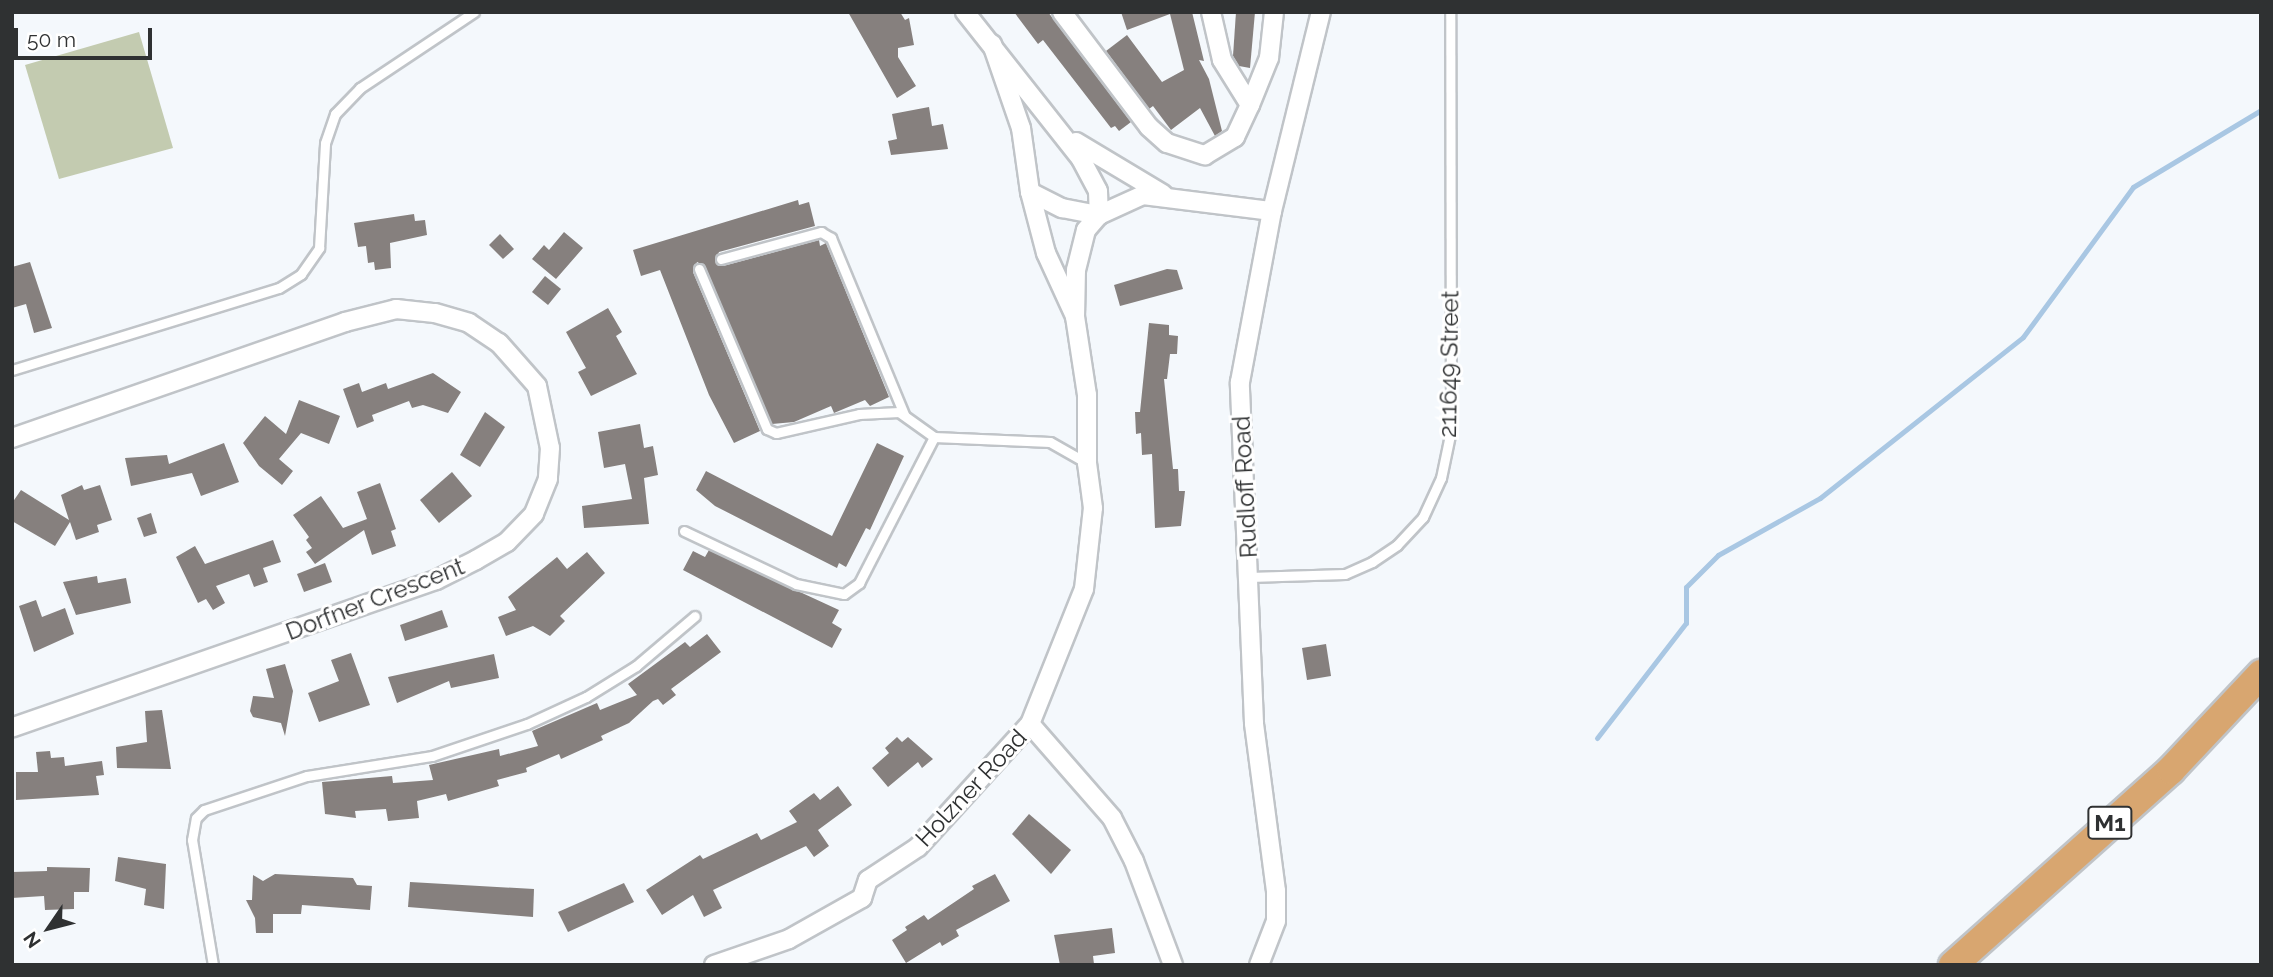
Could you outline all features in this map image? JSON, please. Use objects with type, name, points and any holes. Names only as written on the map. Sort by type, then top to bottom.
[{"type":"highway","name":"M1","points":[[1952,965],[2171,770],[2261,674]]},
{"type":"street","points":[[1062,12],[1149,127],[1167,143],[1187,153],[1213,152],[1235,137],[1269,58],[1274,12]]},
{"type":"street","points":[[1211,12],[1222,60],[1250,104]]},
{"type":"street","name":"Rudloff Road","points":[[1259,965],[1276,921],[1276,891],[1254,723],[1240,382],[1272,211],[1321,12]]},
{"type":"street","points":[[969,14],[1057,126],[1096,186],[1099,215],[1062,208],[1030,192]]},
{"type":"street","points":[[992,44],[1021,128],[1030,192],[1056,282],[1075,317]]},
{"type":"street","points":[[1057,126],[1086,152],[1166,196]]},
{"type":"street","name":"Holzner Road","points":[[714,965],[789,939],[862,898],[868,880],[918,847],[1030,724],[1084,589],[1093,508],[1087,463],[1087,395],[1075,317],[1079,247],[1086,230],[1099,215],[1126,199],[1166,196],[1272,211]]},
{"type":"street","name":"Dorfner Crescent","points":[[12,438],[345,322],[396,309],[435,313],[468,323],[499,343],[537,386],[550,448],[548,479],[534,514],[507,542],[476,560],[436,580],[12,728]]},
{"type":"street","points":[[1030,724],[1112,818],[1134,861],[1173,965]]},
{"type":"lane","points":[[12,370],[279,288],[302,274],[318,248],[325,143],[335,114],[360,88],[474,12]]},
{"type":"lane","name":"211649 Street","points":[[1250,577],[1345,574],[1372,562],[1397,545],[1423,517],[1441,478],[1451,430],[1450,12]]},
{"type":"lane","points":[[721,259],[821,232],[831,238],[904,414],[934,437],[1050,442],[1087,463]]},
{"type":"lane","points":[[699,269],[767,429],[776,433],[874,412],[904,414]]},
{"type":"lane","points":[[684,531],[796,584],[844,594],[859,583],[934,437]]},
{"type":"lane","points":[[213,965],[192,840],[196,818],[204,810],[307,776],[432,756],[484,741],[586,697],[636,666],[695,616]]},
{"type":"green space","points":[[139,32],[173,148],[59,179],[25,65]]},
{"type":"building","points":[[848,12],[900,12],[905,20],[909,18],[914,45],[898,48],[898,57],[916,86],[897,98]]},
{"type":"building","points":[[1014,12],[1048,12],[1131,122],[1119,131],[1115,126],[1111,128],[1043,40],[1038,44]]},
{"type":"building","points":[[1121,12],[1192,12],[1204,61],[1199,60],[1209,79],[1222,131],[1215,136],[1200,108],[1171,130],[1153,106],[1149,109],[1106,51],[1127,35],[1162,82],[1184,70],[1170,14],[1127,30]]},
{"type":"building","points":[[1236,12],[1255,12],[1250,68],[1239,66],[1233,56]]},
{"type":"building","points":[[929,107],[932,126],[943,124],[948,149],[891,155],[888,141],[897,139],[892,114]]},
{"type":"building","points":[[798,200],[799,205],[809,202],[815,226],[719,252],[715,261],[723,266],[819,240],[820,246],[826,243],[889,397],[870,406],[865,400],[834,413],[831,406],[794,422],[772,424],[705,266],[697,262],[693,272],[760,431],[734,443],[709,395],[660,270],[641,276],[633,250]]},
{"type":"building","points":[[414,214],[415,221],[425,220],[427,235],[390,243],[391,268],[375,270],[374,262],[368,263],[366,246],[358,247],[354,223]]},
{"type":"building","points":[[564,232],[583,248],[556,279],[532,259],[544,245],[549,250]]},
{"type":"building","points":[[500,234],[514,249],[503,259],[489,245]]},
{"type":"building","points":[[30,262],[52,328],[34,333],[26,304],[12,308],[12,267]]},
{"type":"building","points":[[1167,269],[1177,270],[1183,289],[1120,306],[1114,285]]},
{"type":"building","points":[[545,276],[561,289],[548,305],[532,292]]},
{"type":"building","points":[[608,308],[622,332],[616,336],[637,374],[591,396],[578,372],[586,368],[566,332]]},
{"type":"building","points":[[1149,323],[1169,325],[1169,335],[1178,336],[1177,354],[1170,354],[1167,379],[1164,379],[1173,469],[1178,469],[1179,491],[1185,491],[1181,526],[1155,528],[1152,454],[1142,455],[1141,433],[1136,434],[1135,412],[1140,412]]},
{"type":"building","points":[[433,373],[461,392],[448,413],[423,405],[412,408],[409,401],[372,415],[374,421],[357,428],[343,389],[359,383],[362,392],[386,383],[388,389]]},
{"type":"building","points":[[299,400],[340,416],[329,444],[301,433],[279,459],[293,471],[282,485],[259,466],[243,443],[265,416],[286,434]]},
{"type":"building","points":[[485,412],[505,427],[480,467],[460,455]]},
{"type":"building","points":[[640,424],[644,448],[653,446],[658,475],[644,478],[649,524],[584,528],[582,506],[632,499],[625,464],[604,468],[598,432]]},
{"type":"building","points":[[224,443],[239,482],[201,496],[192,473],[131,486],[125,458],[167,455],[169,464]]},
{"type":"building","points":[[877,443],[904,456],[870,530],[866,528],[846,567],[839,563],[837,568],[715,506],[696,490],[706,471],[832,536]]},
{"type":"building","points":[[452,472],[472,496],[439,523],[420,500]]},
{"type":"building","points":[[380,483],[396,529],[391,531],[396,546],[372,555],[364,530],[315,564],[306,552],[312,548],[306,540],[309,537],[293,515],[321,496],[343,528],[367,519],[357,492]]},
{"type":"building","points":[[82,485],[84,490],[100,485],[112,520],[97,525],[99,532],[76,540],[70,522],[55,546],[12,521],[12,503],[21,490],[69,520],[61,495]]},
{"type":"building","points":[[151,513],[157,533],[144,537],[137,518]]},
{"type":"building","points":[[273,540],[281,562],[263,568],[268,582],[254,587],[249,574],[216,586],[225,603],[213,610],[206,599],[198,603],[176,557],[195,546],[205,564]]},
{"type":"building","points":[[709,550],[839,610],[832,623],[842,629],[832,648],[683,570],[693,551],[705,557]]},
{"type":"building","points":[[587,552],[605,573],[560,616],[565,621],[550,636],[533,626],[506,636],[498,617],[516,610],[508,597],[557,557],[567,569]]},
{"type":"building","points":[[325,563],[332,582],[304,592],[297,574]]},
{"type":"building","points":[[97,576],[98,583],[126,578],[131,603],[76,615],[63,582]]},
{"type":"building","points":[[36,600],[42,617],[65,608],[74,634],[34,652],[19,606]]},
{"type":"building","points":[[442,610],[448,627],[405,641],[400,625]]},
{"type":"building","points":[[707,634],[721,652],[671,689],[676,695],[663,705],[658,699],[653,701],[629,723],[601,736],[603,740],[561,759],[559,754],[526,768],[527,772],[497,780],[499,786],[448,801],[446,794],[417,801],[419,818],[388,821],[386,809],[355,811],[356,818],[325,814],[322,782],[392,776],[393,783],[433,780],[429,765],[499,749],[500,756],[538,746],[532,731],[597,703],[600,710],[637,695],[628,684],[685,642],[690,647]]},
{"type":"building","points":[[1326,644],[1331,676],[1307,680],[1302,648]]},
{"type":"building","points":[[351,653],[370,705],[319,722],[308,693],[339,681],[331,660]]},
{"type":"building","points":[[494,654],[499,678],[451,688],[449,681],[397,703],[388,677]]},
{"type":"building","points":[[285,664],[293,691],[285,736],[281,723],[253,717],[250,711],[253,696],[274,698],[266,669]]},
{"type":"building","points":[[162,710],[171,769],[117,768],[116,747],[147,742],[145,711]]},
{"type":"building","points":[[897,737],[902,742],[908,737],[933,759],[922,768],[918,762],[888,787],[872,768],[889,753],[885,748]]},
{"type":"building","points":[[50,751],[51,758],[64,757],[65,766],[102,761],[104,775],[96,776],[99,795],[16,800],[16,772],[38,772],[36,752]]},
{"type":"building","points":[[838,786],[852,805],[818,830],[829,846],[814,857],[806,846],[713,890],[722,908],[704,917],[693,895],[662,915],[646,890],[700,855],[703,859],[757,833],[761,840],[797,822],[789,811],[814,793],[820,800]]},
{"type":"building","points":[[1029,814],[1071,850],[1051,874],[1012,834]]},
{"type":"building","points":[[118,857],[166,864],[164,909],[144,905],[146,889],[115,881]]},
{"type":"building","points":[[47,867],[90,868],[89,892],[74,892],[74,909],[45,910],[44,896],[12,898],[12,872],[47,871]]},
{"type":"building","points":[[275,874],[353,878],[357,885],[372,886],[370,910],[302,905],[301,914],[273,914],[273,933],[256,933],[255,918],[246,900],[252,900],[253,875],[263,881]]},
{"type":"building","points":[[995,874],[1010,901],[956,930],[959,936],[942,946],[940,942],[906,963],[892,940],[907,930],[905,927],[924,915],[928,920],[974,889],[972,886]]},
{"type":"building","points":[[410,882],[534,889],[533,917],[408,907]]},
{"type":"building","points":[[624,883],[634,902],[568,932],[558,912]]},
{"type":"building","points":[[1112,928],[1115,953],[1093,956],[1094,964],[1060,965],[1054,935]]},
{"type":"waterway","points":[[1597,738],[1686,623],[1686,587],[1718,555],[1820,498],[2023,337],[2133,187],[2261,110]]}]
